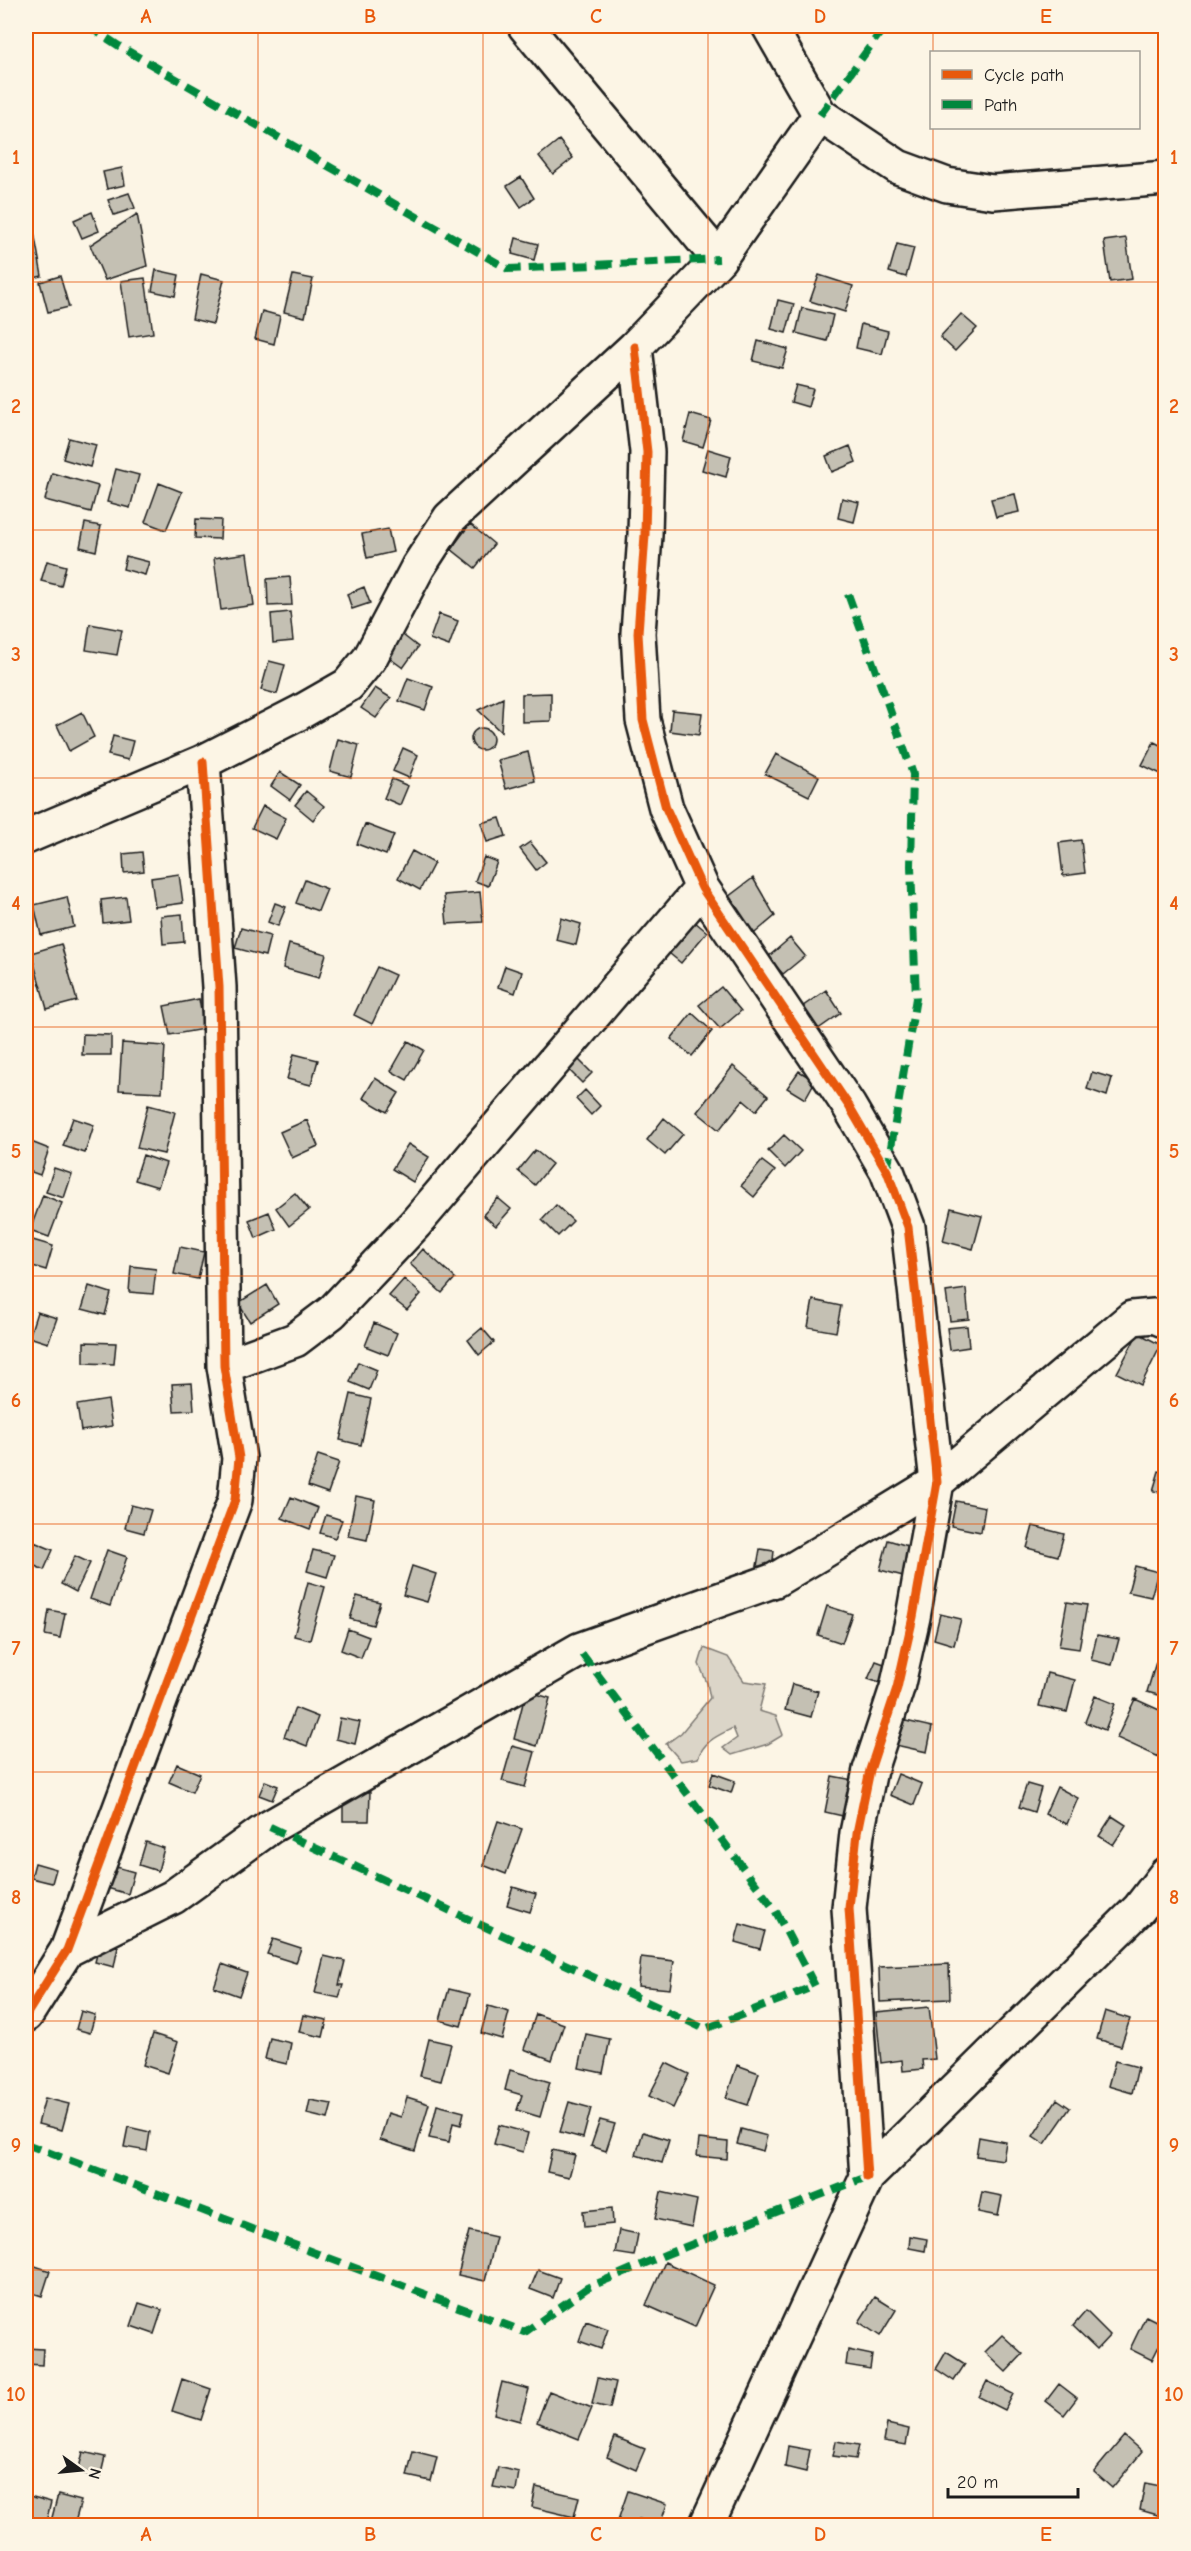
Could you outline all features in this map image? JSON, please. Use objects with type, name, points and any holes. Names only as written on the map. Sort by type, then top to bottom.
[{"type":"street","points":[[525,26],[719,259]]},
{"type":"street","points":[[769,26],[820,115],[898,167],[947,184],[993,192],[1166,178]]},
{"type":"street","points":[[26,837],[203,762],[348,685],[370,658],[418,567],[450,518],[635,347],[719,259],[820,115]]},
{"type":"street","points":[[635,347],[647,452],[645,535],[638,633],[643,720],[666,808],[702,888],[849,1106],[887,1171],[908,1227],[937,1482],[913,1617],[897,1688],[868,1780],[857,1833],[850,1898],[867,2177]]},
{"type":"street","points":[[26,2015],[67,1950],[235,1500],[239,1458],[224,1366],[219,987],[203,762]]},
{"type":"street","points":[[224,1366],[295,1340],[332,1312],[415,1224],[702,888]]},
{"type":"street","points":[[67,1950],[173,1897],[270,1827],[579,1650],[775,1580],[937,1482],[1132,1318],[1154,1316],[1166,1321]]},
{"type":"street","points":[[706,2526],[867,2177],[1139,1909],[1166,1874]]},
{"type":"shaded area","points":[[704,1648],[728,1657],[744,1681],[766,1684],[759,1711],[776,1716],[783,1735],[768,1744],[732,1755],[723,1748],[737,1738],[733,1728],[707,1743],[698,1758],[681,1761],[666,1744],[681,1733],[710,1698],[699,1664]]},
{"type":"building","points":[[559,140],[573,158],[553,174],[539,156]]},
{"type":"building","points":[[122,168],[125,185],[107,189],[103,172]]},
{"type":"building","points":[[521,177],[534,198],[521,207],[507,186]]},
{"type":"building","points":[[129,193],[135,208],[114,215],[108,200]]},
{"type":"building","points":[[92,212],[99,231],[82,238],[74,220]]},
{"type":"building","points":[[137,214],[147,266],[105,280],[90,245]]},
{"type":"building","points":[[34,232],[42,276],[26,280],[26,233]]},
{"type":"building","points":[[516,238],[538,244],[534,260],[512,254]]},
{"type":"building","points":[[1126,238],[1132,279],[1110,282],[1104,241]]},
{"type":"building","points":[[897,244],[914,248],[906,277],[889,272]]},
{"type":"building","points":[[156,270],[179,275],[175,296],[152,291]]},
{"type":"building","points":[[201,274],[224,280],[213,324],[192,319]]},
{"type":"building","points":[[293,275],[313,279],[305,317],[284,312]]},
{"type":"building","points":[[819,275],[853,286],[845,312],[810,301]]},
{"type":"building","points":[[60,276],[69,307],[48,312],[40,282]]},
{"type":"building","points":[[145,278],[153,333],[129,337],[121,281]]},
{"type":"building","points":[[778,300],[794,304],[786,333],[771,329]]},
{"type":"building","points":[[802,308],[833,315],[827,341],[796,333]]},
{"type":"building","points":[[262,311],[280,316],[274,344],[255,339]]},
{"type":"building","points":[[961,314],[977,328],[955,351],[940,337]]},
{"type":"building","points":[[861,324],[888,331],[882,354],[856,348]]},
{"type":"building","points":[[758,341],[788,349],[782,368],[753,361]]},
{"type":"building","points":[[796,385],[813,389],[808,407],[791,402]]},
{"type":"building","points":[[690,414],[711,420],[703,447],[683,441]]},
{"type":"building","points":[[69,438],[96,445],[90,467],[63,459]]},
{"type":"building","points":[[850,446],[856,462],[832,472],[826,456]]},
{"type":"building","points":[[708,449],[731,456],[726,477],[702,470]]},
{"type":"building","points":[[116,469],[139,475],[130,508],[107,502]]},
{"type":"building","points":[[52,473],[98,486],[91,512],[45,500]]},
{"type":"building","points":[[159,483],[182,492],[166,530],[145,522]]},
{"type":"building","points":[[1015,494],[1019,512],[996,517],[991,499]]},
{"type":"building","points":[[842,498],[859,502],[854,522],[838,518]]},
{"type":"building","points":[[196,519],[221,520],[220,539],[195,538]]},
{"type":"building","points":[[85,523],[101,526],[96,551],[80,547]]},
{"type":"building","points":[[470,524],[494,544],[475,568],[451,549]]},
{"type":"building","points":[[388,529],[393,552],[367,558],[362,534]]},
{"type":"building","points":[[247,553],[254,605],[221,610],[214,558]]},
{"type":"building","points":[[126,556],[149,562],[145,575],[123,569]]},
{"type":"building","points":[[47,561],[66,566],[61,586],[41,581]]},
{"type":"building","points":[[290,577],[292,605],[268,606],[267,579]]},
{"type":"building","points":[[364,587],[370,603],[352,609],[347,594]]},
{"type":"building","points":[[290,612],[293,641],[273,643],[271,614]]},
{"type":"building","points":[[439,614],[458,621],[449,646],[430,639]]},
{"type":"building","points":[[90,624],[122,630],[117,655],[86,650]]},
{"type":"building","points":[[399,632],[418,647],[403,668],[384,654]]},
{"type":"building","points":[[269,661],[285,665],[277,694],[261,690]]},
{"type":"building","points":[[408,678],[433,687],[425,710],[399,701]]},
{"type":"building","points":[[375,688],[391,698],[376,718],[361,708]]},
{"type":"building","points":[[551,693],[551,721],[522,722],[522,694]]},
{"type":"building","points":[[503,698],[501,732],[478,710]]},
{"type":"building","points":[[672,710],[702,713],[699,735],[670,731]]},
{"type":"building","points":[[82,712],[94,737],[69,751],[57,725]]},
{"type":"building","points":[[482,728],[490,731],[493,739],[490,747],[482,750],[474,747],[471,739],[474,731]]},
{"type":"building","points":[[113,736],[133,741],[128,760],[108,755]]},
{"type":"building","points":[[338,739],[359,745],[351,777],[330,771]]},
{"type":"building","points":[[1154,742],[1166,748],[1165,776],[1142,765]]},
{"type":"building","points":[[403,748],[418,755],[409,778],[393,771]]},
{"type":"building","points":[[528,752],[535,781],[506,789],[498,760]]},
{"type":"building","points":[[776,754],[819,776],[809,796],[765,774]]},
{"type":"building","points":[[280,772],[300,785],[290,800],[271,786]]},
{"type":"building","points":[[392,779],[408,786],[400,805],[384,798]]},
{"type":"building","points":[[306,791],[324,806],[313,820],[295,805]]},
{"type":"building","points":[[263,806],[286,818],[276,839],[252,828]]},
{"type":"building","points":[[500,818],[506,836],[487,842],[481,823]]},
{"type":"building","points":[[365,824],[394,835],[386,855],[357,844]]},
{"type":"building","points":[[1081,840],[1085,873],[1063,876],[1059,843]]},
{"type":"building","points":[[530,842],[546,862],[536,870],[520,849]]},
{"type":"building","points":[[412,851],[434,863],[420,890],[398,878]]},
{"type":"building","points":[[142,852],[144,871],[124,873],[123,854]]},
{"type":"building","points":[[484,857],[497,862],[488,886],[475,881]]},
{"type":"building","points":[[179,874],[183,903],[155,907],[151,878]]},
{"type":"building","points":[[753,878],[775,916],[749,938],[724,900]]},
{"type":"building","points":[[305,880],[327,889],[318,911],[296,903]]},
{"type":"building","points":[[480,892],[483,922],[447,924],[444,895]]},
{"type":"building","points":[[67,897],[74,927],[41,935],[34,905]]},
{"type":"building","points":[[126,897],[129,920],[103,923],[101,900]]},
{"type":"building","points":[[275,903],[286,907],[278,926],[268,922]]},
{"type":"building","points":[[182,914],[184,942],[163,944],[161,916]]},
{"type":"building","points":[[689,917],[707,932],[681,963],[664,949]]},
{"type":"building","points":[[561,918],[581,924],[576,945],[556,940]]},
{"type":"building","points":[[241,928],[270,936],[265,956],[235,948]]},
{"type":"building","points":[[790,938],[805,956],[783,974],[768,957]]},
{"type":"building","points":[[61,944],[77,1001],[47,1009],[31,953]]},
{"type":"building","points":[[289,944],[326,954],[319,978],[283,968]]},
{"type":"building","points":[[505,966],[522,972],[515,993],[498,987]]},
{"type":"building","points":[[377,967],[395,975],[372,1024],[354,1015]]},
{"type":"building","points":[[721,987],[741,1011],[720,1029],[699,1005]]},
{"type":"building","points":[[826,990],[841,1013],[814,1032],[799,1009]]},
{"type":"building","points":[[199,999],[204,1029],[170,1035],[164,1006]]},
{"type":"building","points":[[692,1013],[712,1031],[692,1056],[671,1039]]},
{"type":"building","points":[[83,1034],[111,1035],[111,1055],[82,1055]]},
{"type":"building","points":[[408,1041],[424,1050],[407,1080],[391,1071]]},
{"type":"building","points":[[122,1043],[165,1046],[162,1092],[119,1090]]},
{"type":"building","points":[[294,1054],[318,1060],[311,1085],[287,1079]]},
{"type":"building","points":[[577,1058],[592,1073],[582,1083],[567,1068]]},
{"type":"building","points":[[733,1066],[768,1096],[756,1111],[743,1100],[719,1130],[697,1112]]},
{"type":"building","points":[[799,1071],[815,1081],[805,1099],[787,1088]]},
{"type":"building","points":[[1092,1072],[1112,1078],[1107,1096],[1087,1089]]},
{"type":"building","points":[[375,1078],[399,1093],[387,1112],[363,1098]]},
{"type":"building","points":[[585,1090],[600,1106],[591,1115],[576,1099]]},
{"type":"building","points":[[148,1105],[175,1112],[164,1154],[137,1148]]},
{"type":"building","points":[[73,1118],[94,1125],[85,1153],[63,1146]]},
{"type":"building","points":[[664,1118],[683,1134],[665,1155],[647,1140]]},
{"type":"building","points":[[307,1120],[318,1146],[292,1158],[280,1132]]},
{"type":"building","points":[[784,1135],[801,1151],[785,1168],[768,1151]]},
{"type":"building","points":[[26,1140],[49,1149],[40,1175],[26,1170]]},
{"type":"building","points":[[408,1144],[429,1157],[413,1182],[392,1169]]},
{"type":"building","points":[[535,1150],[552,1164],[535,1185],[518,1171]]},
{"type":"building","points":[[143,1155],[166,1163],[158,1187],[135,1180]]},
{"type":"building","points":[[762,1161],[775,1171],[754,1197],[741,1186]]},
{"type":"building","points":[[54,1168],[72,1174],[64,1198],[46,1192]]},
{"type":"building","points":[[295,1193],[309,1210],[289,1226],[276,1208]]},
{"type":"building","points":[[43,1195],[62,1203],[49,1237],[30,1230]]},
{"type":"building","points":[[498,1198],[511,1209],[496,1226],[483,1215]]},
{"type":"building","points":[[556,1205],[573,1221],[558,1236],[542,1220]]},
{"type":"building","points":[[951,1208],[982,1216],[973,1249],[943,1241]]},
{"type":"building","points":[[269,1212],[276,1229],[256,1238],[249,1220]]},
{"type":"building","points":[[26,1238],[53,1246],[46,1270],[26,1264]]},
{"type":"building","points":[[180,1247],[204,1252],[198,1279],[174,1274]]},
{"type":"building","points":[[423,1249],[455,1278],[442,1293],[410,1264]]},
{"type":"building","points":[[131,1266],[156,1269],[153,1294],[129,1292]]},
{"type":"building","points":[[404,1279],[421,1294],[407,1310],[389,1296]]},
{"type":"building","points":[[267,1285],[278,1304],[250,1322],[238,1303]]},
{"type":"building","points":[[89,1286],[111,1293],[105,1315],[82,1309]]},
{"type":"building","points":[[966,1289],[969,1319],[950,1321],[946,1292]]},
{"type":"building","points":[[813,1300],[841,1306],[836,1332],[808,1327]]},
{"type":"building","points":[[37,1312],[57,1318],[48,1343],[29,1337]]},
{"type":"building","points":[[374,1323],[397,1333],[388,1355],[365,1346]]},
{"type":"building","points":[[967,1326],[969,1347],[950,1350],[947,1328]]},
{"type":"building","points":[[482,1328],[494,1342],[479,1355],[468,1340]]},
{"type":"building","points":[[1138,1333],[1161,1345],[1141,1385],[1117,1373]]},
{"type":"building","points":[[84,1342],[116,1343],[114,1364],[84,1363]]},
{"type":"building","points":[[358,1362],[377,1370],[369,1390],[350,1382]]},
{"type":"building","points":[[192,1383],[194,1410],[174,1411],[172,1384]]},
{"type":"building","points":[[351,1394],[371,1399],[361,1445],[340,1440]]},
{"type":"building","points":[[108,1400],[112,1426],[81,1431],[77,1405]]},
{"type":"building","points":[[318,1455],[339,1462],[328,1493],[308,1486]]},
{"type":"building","points":[[1159,1471],[1166,1472],[1166,1493],[1153,1491]]},
{"type":"building","points":[[356,1496],[375,1500],[367,1540],[348,1536]]},
{"type":"building","points":[[291,1497],[318,1508],[310,1529],[282,1518]]},
{"type":"building","points":[[956,1501],[985,1507],[981,1532],[951,1526]]},
{"type":"building","points":[[131,1505],[151,1510],[144,1533],[125,1528]]},
{"type":"building","points":[[326,1515],[342,1520],[335,1538],[320,1533]]},
{"type":"building","points":[[1033,1526],[1064,1534],[1058,1556],[1027,1548]]},
{"type":"building","points":[[888,1540],[915,1548],[907,1577],[880,1570]]},
{"type":"building","points":[[34,1542],[53,1550],[44,1570],[26,1562]]},
{"type":"building","points":[[760,1549],[774,1551],[772,1569],[757,1566]]},
{"type":"building","points":[[107,1550],[127,1557],[110,1606],[90,1599]]},
{"type":"building","points":[[313,1550],[334,1555],[327,1577],[307,1571]]},
{"type":"building","points":[[75,1556],[90,1563],[76,1592],[61,1584]]},
{"type":"building","points":[[412,1566],[436,1574],[427,1602],[403,1595]]},
{"type":"building","points":[[1135,1566],[1158,1572],[1151,1597],[1128,1592]]},
{"type":"building","points":[[1162,1579],[1166,1579],[1166,1599],[1160,1598]]},
{"type":"building","points":[[308,1582],[325,1587],[310,1640],[294,1636]]},
{"type":"building","points":[[357,1596],[380,1602],[373,1625],[350,1619]]},
{"type":"building","points":[[1067,1602],[1087,1605],[1079,1649],[1059,1646]]},
{"type":"building","points":[[827,1606],[852,1614],[842,1643],[818,1635]]},
{"type":"building","points":[[49,1610],[65,1613],[60,1638],[45,1635]]},
{"type":"building","points":[[940,1614],[961,1619],[954,1645],[934,1639]]},
{"type":"building","points":[[348,1629],[369,1637],[361,1658],[341,1650]]},
{"type":"building","points":[[1097,1635],[1119,1639],[1112,1665],[1091,1660]]},
{"type":"building","points":[[876,1661],[898,1669],[892,1687],[868,1679]]},
{"type":"building","points":[[1156,1662],[1166,1665],[1166,1697],[1147,1692]]},
{"type":"building","points":[[1047,1673],[1075,1680],[1067,1712],[1039,1706]]},
{"type":"building","points":[[792,1684],[818,1691],[811,1717],[785,1710]]},
{"type":"building","points":[[526,1691],[550,1698],[537,1746],[514,1739]]},
{"type":"building","points":[[1095,1696],[1115,1704],[1105,1730],[1085,1722]]},
{"type":"building","points":[[1135,1699],[1166,1713],[1166,1742],[1159,1757],[1117,1738]]},
{"type":"building","points":[[295,1708],[318,1717],[307,1746],[284,1737]]},
{"type":"building","points":[[340,1718],[360,1722],[355,1744],[336,1739]]},
{"type":"building","points":[[897,1719],[932,1727],[927,1752],[891,1744]]},
{"type":"building","points":[[512,1746],[535,1752],[525,1787],[502,1781]]},
{"type":"building","points":[[177,1764],[200,1774],[192,1792],[169,1782]]},
{"type":"building","points":[[713,1773],[735,1781],[731,1793],[709,1785]]},
{"type":"building","points":[[898,1774],[922,1784],[914,1805],[890,1795]]},
{"type":"building","points":[[832,1776],[864,1782],[856,1819],[825,1812]]},
{"type":"building","points":[[265,1781],[278,1786],[272,1800],[259,1795]]},
{"type":"building","points":[[1027,1784],[1041,1788],[1034,1812],[1019,1807]]},
{"type":"building","points":[[1057,1787],[1078,1798],[1067,1824],[1045,1814]]},
{"type":"building","points":[[343,1791],[370,1792],[369,1821],[343,1821]]},
{"type":"building","points":[[1112,1816],[1126,1825],[1113,1845],[1099,1836]]},
{"type":"building","points":[[498,1821],[522,1829],[506,1874],[483,1865]]},
{"type":"building","points":[[146,1842],[164,1848],[158,1871],[139,1865]]},
{"type":"building","points":[[35,1863],[56,1869],[52,1883],[31,1878]]},
{"type":"building","points":[[113,1866],[134,1872],[128,1894],[107,1888]]},
{"type":"building","points":[[513,1887],[536,1894],[530,1912],[507,1905]]},
{"type":"building","points":[[740,1924],[765,1931],[760,1949],[735,1942]]},
{"type":"building","points":[[273,1939],[301,1948],[296,1963],[267,1954]]},
{"type":"building","points":[[100,1943],[118,1947],[114,1967],[95,1962]]},
{"type":"building","points":[[324,1956],[345,1961],[339,1985],[343,1985],[339,1998],[315,1993]]},
{"type":"building","points":[[641,1957],[674,1961],[670,1989],[638,1986]]},
{"type":"building","points":[[222,1964],[247,1973],[239,1996],[214,1987]]},
{"type":"building","points":[[949,1964],[950,1999],[880,2002],[879,1967]]},
{"type":"building","points":[[449,1989],[470,1994],[461,2026],[440,2020]]},
{"type":"building","points":[[488,2006],[509,2012],[502,2039],[481,2033]]},
{"type":"building","points":[[929,2007],[935,2059],[922,2060],[923,2069],[903,2071],[902,2060],[881,2063],[876,2012]]},
{"type":"building","points":[[81,2011],[95,2015],[90,2033],[76,2029]]},
{"type":"building","points":[[1105,2011],[1130,2019],[1121,2046],[1097,2039]]},
{"type":"building","points":[[536,2014],[564,2024],[552,2060],[524,2049]]},
{"type":"building","points":[[303,2015],[327,2020],[323,2037],[299,2032]]},
{"type":"building","points":[[153,2034],[178,2042],[168,2073],[143,2065]]},
{"type":"building","points":[[586,2034],[610,2039],[603,2073],[579,2068]]},
{"type":"building","points":[[270,2038],[291,2043],[287,2064],[265,2059]]},
{"type":"building","points":[[429,2039],[451,2044],[441,2081],[420,2076]]},
{"type":"building","points":[[1115,2061],[1138,2067],[1132,2093],[1108,2086]]},
{"type":"building","points":[[666,2063],[689,2074],[673,2108],[649,2096]]},
{"type":"building","points":[[737,2065],[759,2073],[748,2105],[726,2098]]},
{"type":"building","points":[[510,2070],[550,2082],[540,2117],[517,2110],[522,2095],[505,2090]]},
{"type":"building","points":[[407,2097],[429,2104],[415,2151],[380,2140],[388,2113],[401,2117]]},
{"type":"building","points":[[45,2098],[69,2104],[62,2130],[38,2124]]},
{"type":"building","points":[[1057,2099],[1070,2108],[1045,2144],[1033,2136]]},
{"type":"building","points":[[310,2100],[332,2104],[328,2119],[307,2114]]},
{"type":"building","points":[[569,2102],[591,2108],[583,2138],[560,2132]]},
{"type":"building","points":[[437,2105],[464,2112],[461,2125],[453,2123],[449,2142],[429,2138]]},
{"type":"building","points":[[600,2120],[615,2124],[606,2151],[591,2146]]},
{"type":"building","points":[[499,2125],[528,2133],[523,2152],[494,2144]]},
{"type":"building","points":[[128,2127],[150,2132],[147,2151],[124,2147]]},
{"type":"building","points":[[741,2129],[767,2136],[763,2151],[737,2144]]},
{"type":"building","points":[[643,2132],[669,2140],[662,2163],[636,2155]]},
{"type":"building","points":[[979,2137],[1006,2142],[1003,2160],[976,2156]]},
{"type":"building","points":[[699,2139],[728,2142],[727,2159],[697,2156]]},
{"type":"building","points":[[552,2150],[575,2155],[569,2177],[547,2172]]},
{"type":"building","points":[[661,2192],[697,2200],[692,2227],[655,2219]]},
{"type":"building","points":[[982,2192],[1002,2196],[998,2216],[978,2212]]},
{"type":"building","points":[[612,2208],[613,2224],[584,2227],[583,2211]]},
{"type":"building","points":[[619,2230],[638,2234],[634,2256],[615,2253]]},
{"type":"building","points":[[469,2231],[496,2237],[485,2281],[458,2275]]},
{"type":"building","points":[[910,2236],[927,2239],[925,2251],[909,2248]]},
{"type":"building","points":[[665,2262],[714,2285],[695,2327],[646,2305]]},
{"type":"building","points":[[26,2263],[50,2271],[42,2296],[26,2291]]},
{"type":"building","points":[[538,2270],[560,2278],[553,2298],[530,2289]]},
{"type":"building","points":[[875,2297],[896,2310],[880,2336],[859,2322]]},
{"type":"building","points":[[139,2303],[162,2310],[154,2334],[131,2326]]},
{"type":"building","points":[[1086,2311],[1110,2335],[1097,2349],[1073,2326]]},
{"type":"building","points":[[1146,2316],[1166,2326],[1166,2332],[1152,2360],[1130,2349]]},
{"type":"building","points":[[586,2321],[608,2329],[601,2349],[579,2341]]},
{"type":"building","points":[[1002,2335],[1023,2354],[1006,2372],[985,2352]]},
{"type":"building","points":[[26,2348],[43,2349],[42,2365],[26,2364]]},
{"type":"building","points":[[848,2350],[872,2355],[870,2369],[846,2365]]},
{"type":"building","points":[[946,2352],[965,2364],[954,2381],[936,2369]]},
{"type":"building","points":[[598,2378],[616,2382],[610,2408],[592,2404]]},
{"type":"building","points":[[182,2379],[211,2389],[201,2420],[172,2411]]},
{"type":"building","points":[[987,2381],[1013,2394],[1005,2410],[979,2397]]},
{"type":"building","points":[[502,2382],[529,2389],[520,2421],[494,2414]]},
{"type":"building","points":[[1059,2384],[1077,2398],[1064,2415],[1046,2401]]},
{"type":"building","points":[[549,2391],[592,2408],[579,2439],[537,2422]]},
{"type":"building","points":[[887,2424],[909,2429],[906,2445],[884,2441]]},
{"type":"building","points":[[1124,2436],[1142,2452],[1112,2488],[1094,2472]]},
{"type":"building","points":[[615,2437],[645,2449],[636,2470],[607,2457]]},
{"type":"building","points":[[836,2441],[859,2445],[856,2459],[833,2456]]},
{"type":"building","points":[[788,2446],[810,2450],[806,2472],[785,2467]]},
{"type":"building","points":[[413,2451],[437,2457],[431,2481],[407,2476]]},
{"type":"building","points":[[83,2452],[105,2457],[100,2478],[78,2472]]},
{"type":"building","points":[[498,2467],[519,2472],[516,2491],[493,2487]]},
{"type":"building","points":[[1145,2483],[1166,2487],[1161,2516],[1140,2510]]},
{"type":"building","points":[[536,2487],[579,2497],[574,2517],[532,2507]]},
{"type":"building","points":[[628,2491],[667,2504],[660,2525],[639,2519],[637,2526],[616,2526]]},
{"type":"building","points":[[26,2495],[51,2502],[45,2526],[26,2521]]},
{"type":"building","points":[[58,2495],[81,2501],[74,2526],[50,2525]]},
{"type":"building","points":[[1134,2520],[1157,2524],[1156,2526],[1133,2526]]},
{"type":"marked path","points":[[88,26],[508,269],[719,259]]},
{"type":"marked path","points":[[820,115],[885,26]]},
{"type":"marked path","points":[[848,594],[913,774],[911,866],[916,998],[887,1171]]},
{"type":"marked path","points":[[270,1827],[705,2029],[815,1986],[775,1910],[579,1650]]},
{"type":"marked path","points":[[26,2144],[525,2332],[587,2288],[667,2254],[867,2177]]},
{"type":"cycle path","points":[[635,347],[647,452],[645,535],[638,633],[643,720],[666,808],[702,888],[849,1106],[887,1171],[908,1227],[937,1482],[913,1617],[897,1688],[870,1770],[857,1833],[849,1908],[867,2177]]},
{"type":"cycle path","points":[[26,2015],[67,1950],[235,1500],[239,1458],[224,1366],[219,987],[203,762]]}]
